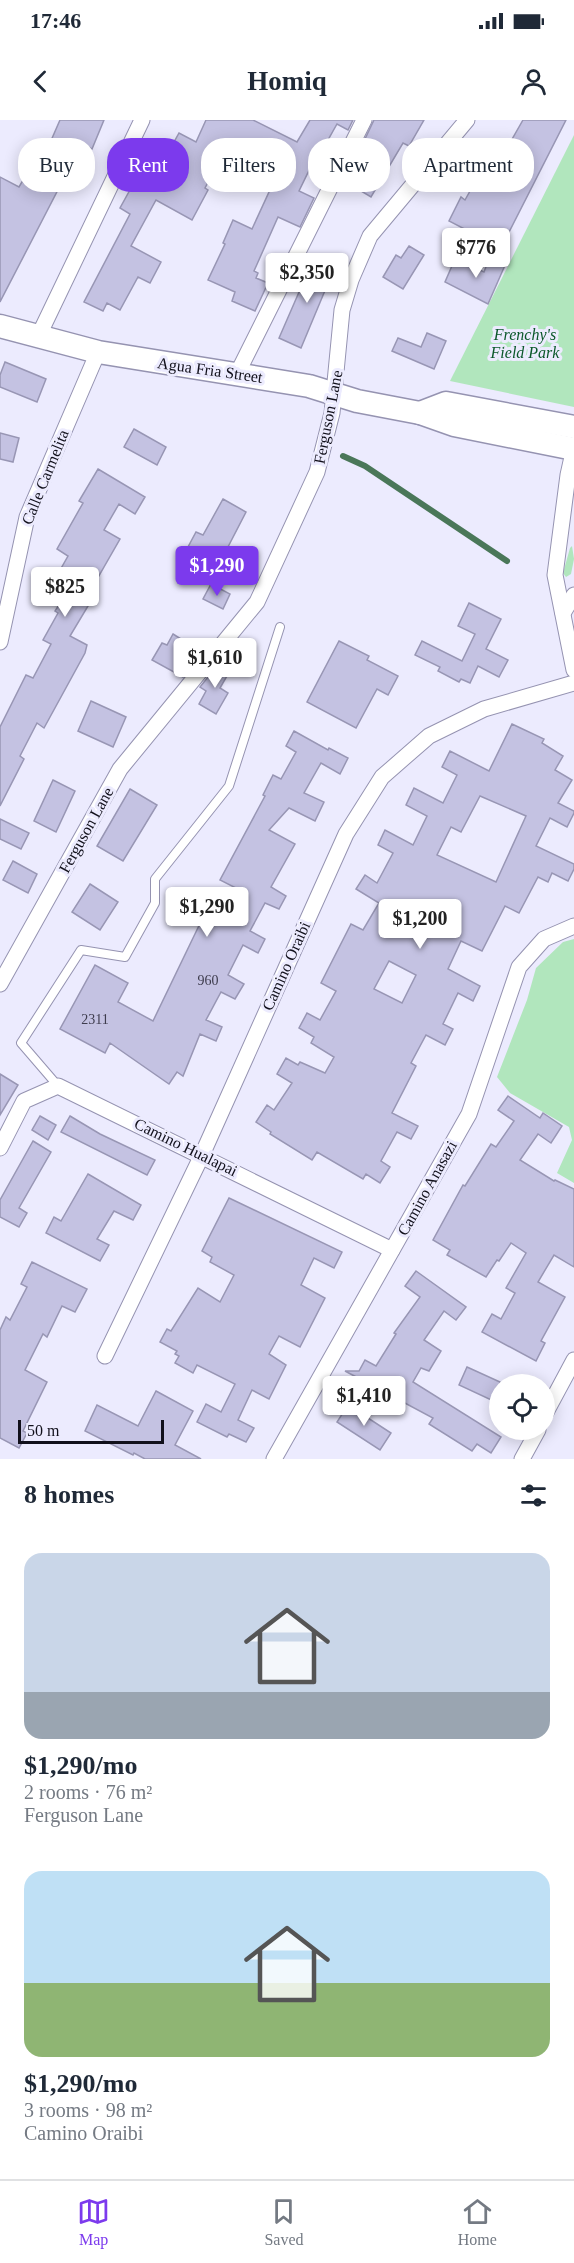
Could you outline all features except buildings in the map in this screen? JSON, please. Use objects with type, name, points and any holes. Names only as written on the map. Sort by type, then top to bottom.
[{"type":"street","points":[[39,335],[142,120]]},
{"type":"street","points":[[237,374],[364,120]]},
{"type":"street","name":"Ferguson Lane","points":[[0,984],[120,769],[257,602],[317,472],[332,413],[342,310],[351,280],[370,236],[467,120]]},
{"type":"street","name":"Agua Fria Street","points":[[0,326],[98,352],[309,386],[357,401],[420,413],[446,403],[574,443]]},
{"type":"street","name":"Calle Carmelita","points":[[0,642],[27,517],[98,352]]},
{"type":"street","points":[[574,443],[569,520],[555,575],[574,670]]},
{"type":"street","points":[[563,613],[574,595]]},
{"type":"street","name":"Camino Oraibi","points":[[105,1356],[202,1155],[346,834],[382,777],[429,736],[484,709],[574,683]]},
{"type":"street","name":"Camino Anasazi","points":[[274,1459],[469,1114],[519,967],[544,939],[574,926]]},
{"type":"street","points":[[0,1148],[24,1101],[58,1086]]},
{"type":"street","name":"Camino Hualapai","points":[[58,1086],[202,1155],[392,1251]]},
{"type":"street","points":[[555,1395],[574,1360]]},
{"type":"street","points":[[522,1459],[532,1440]]},
{"type":"lane","points":[[58,1086],[21,1044],[81,950],[125,957],[156,903],[155,879],[229,786],[279,627]]},
{"type":"green space","name":"Frenchy's Field Park","points":[[574,135],[574,407],[450,381]]},
{"type":"green space","points":[[572,546],[574,559],[571,574],[566,577],[563,573]]},
{"type":"green space","points":[[574,939],[574,1183],[557,1173],[572,1140],[569,1127],[510,1093],[497,1077],[527,1000],[536,968],[563,942]]},
{"type":"waterway","points":[[343,456],[365,466],[507,561]]}]
